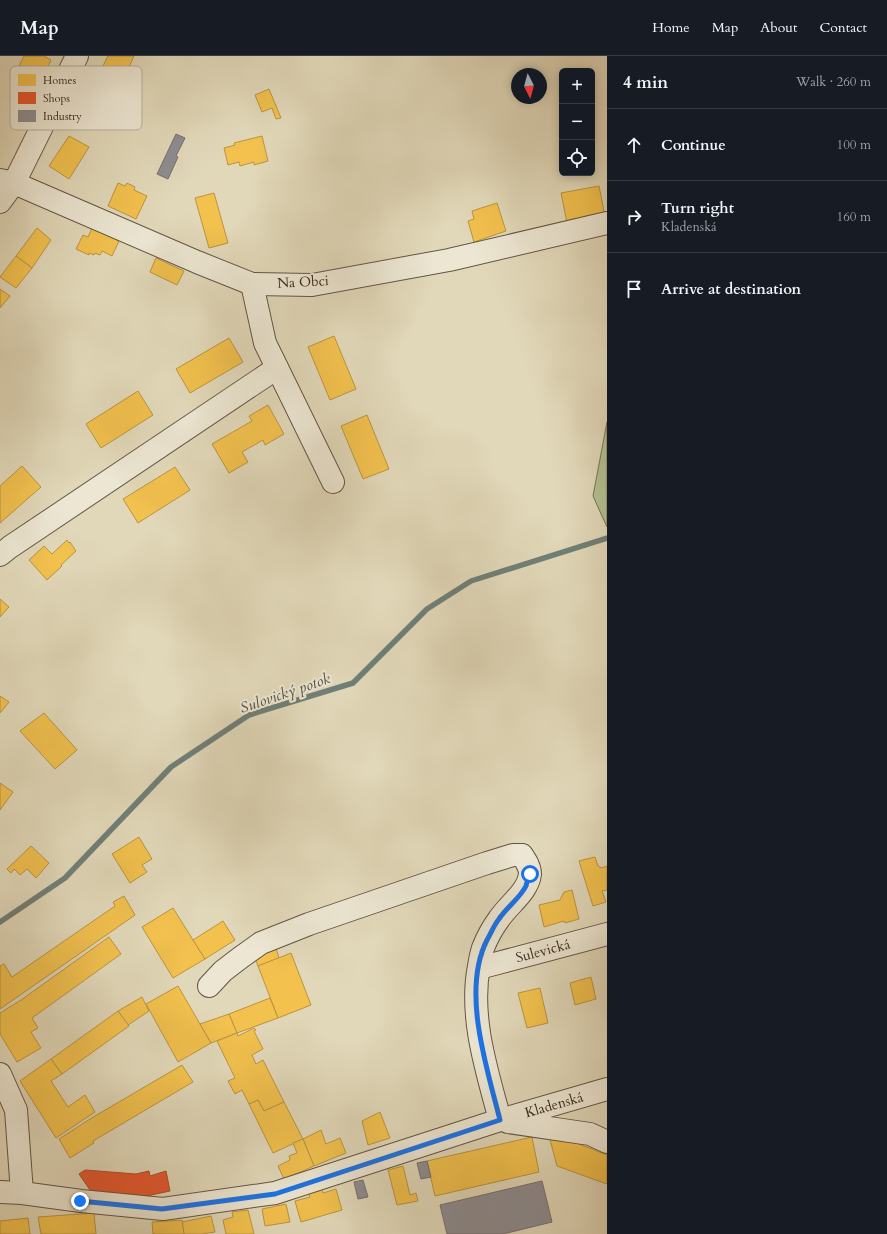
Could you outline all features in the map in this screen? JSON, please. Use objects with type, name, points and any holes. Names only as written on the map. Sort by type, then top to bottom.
[{"type":"street","points":[[71,66],[77,56]]},
{"type":"street","points":[[0,202],[7,181],[36,130]]},
{"type":"street","name":"Na Obci","points":[[7,181],[252,284],[312,285],[449,260],[607,223]]},
{"type":"street","points":[[252,284],[265,343],[333,482]]},
{"type":"street","points":[[0,555],[10,546],[277,368]]},
{"type":"street","points":[[209,986],[234,962],[261,943],[309,924],[487,863],[513,855],[522,855],[528,865],[530,874],[526,886],[499,919],[482,950],[476,987],[475,1001],[480,1036],[500,1120]]},
{"type":"street","name":"Sulevická","points":[[479,968],[607,934]]},
{"type":"street","points":[[0,1074],[16,1110],[22,1193]]},
{"type":"street","name":"Kladenská","points":[[0,1192],[22,1193],[80,1201],[162,1209],[275,1194],[500,1120],[607,1089]]},
{"type":"street","name":"Kladenská","points":[[500,1120],[590,1134],[607,1142]]},
{"type":"green space","points":[[607,422],[607,527],[593,496]]},
{"type":"building: Homes","points":[[24,56],[44,56],[51,60],[48,66],[19,66]]},
{"type":"building: Homes","points":[[108,56],[134,56],[130,66],[103,66]]},
{"type":"building: Homes","points":[[269,89],[281,118],[276,119],[272,108],[262,112],[255,95]]},
{"type":"building: Homes","points":[[69,136],[89,147],[69,179],[49,166]]},
{"type":"building: Homes","points":[[262,136],[268,161],[254,165],[254,162],[240,166],[239,162],[228,165],[224,148],[235,145],[234,143]]},
{"type":"building: Homes","points":[[118,183],[125,186],[127,183],[135,187],[134,190],[147,196],[136,219],[108,206]]},
{"type":"building: Homes","points":[[599,186],[605,216],[567,223],[561,193]]},
{"type":"building: Homes","points":[[214,193],[228,243],[209,248],[195,198]]},
{"type":"building: Homes","points":[[497,203],[506,231],[474,242],[468,221],[474,219],[472,211]]},
{"type":"building: Homes","points":[[37,228],[51,240],[32,268],[16,256]]},
{"type":"building: Homes","points":[[92,228],[119,241],[112,256],[102,251],[100,255],[89,253],[89,255],[76,249],[83,235],[88,237]]},
{"type":"building: Homes","points":[[16,256],[32,268],[16,288],[0,277]]},
{"type":"building: Homes","points":[[156,258],[184,271],[177,285],[150,272]]},
{"type":"building: Homes","points":[[0,289],[10,296],[0,308]]},
{"type":"building: Homes","points":[[334,336],[356,389],[330,400],[308,347]]},
{"type":"building: Homes","points":[[229,338],[243,362],[190,393],[176,369]]},
{"type":"building: Homes","points":[[138,391],[153,415],[101,448],[86,424]]},
{"type":"building: Homes","points":[[268,405],[284,434],[265,445],[263,440],[242,452],[248,462],[229,473],[212,444],[252,421],[249,416]]},
{"type":"building: Homes","points":[[367,415],[389,469],[363,479],[341,426]]},
{"type":"building: Homes","points":[[22,466],[41,487],[0,523],[0,486]]},
{"type":"building: Homes","points":[[175,467],[190,490],[138,523],[123,499]]},
{"type":"building: Homes","points":[[67,540],[76,551],[47,580],[29,560],[44,546],[52,554]]},
{"type":"building: Homes","points":[[0,599],[9,607],[0,617]]},
{"type":"building: Homes","points":[[0,696],[9,702],[0,713]]},
{"type":"building: Homes","points":[[44,713],[77,750],[55,769],[20,731]]},
{"type":"building: Homes","points":[[0,783],[13,792],[0,810]]},
{"type":"building: Homes","points":[[139,837],[152,859],[142,865],[147,872],[130,883],[112,854]]},
{"type":"building: Homes","points":[[31,846],[49,863],[36,878],[27,869],[20,875],[14,869],[11,873],[7,869]]},
{"type":"building: Homes","points":[[595,857],[598,866],[602,868],[607,866],[607,890],[602,891],[606,902],[593,906],[579,861]]},
{"type":"building: Homes","points":[[572,890],[579,919],[565,923],[564,921],[544,927],[539,905],[560,900],[564,892]]},
{"type":"building: Homes","points":[[124,896],[135,915],[0,1009],[0,966],[4,964],[12,977],[115,906],[113,902]]},
{"type":"building: Homes","points":[[173,908],[205,959],[173,978],[142,927]]},
{"type":"building: Homes","points":[[223,921],[235,940],[205,959],[193,940]]},
{"type":"building: Homes","points":[[109,937],[121,954],[32,1018],[38,1028],[31,1032],[41,1048],[17,1062],[0,1034],[0,1013],[21,1000]]},
{"type":"building: Homes","points":[[275,945],[279,958],[258,966],[253,953]]},
{"type":"building: Homes","points":[[291,953],[311,1005],[278,1018],[258,966]]},
{"type":"building: Homes","points":[[591,977],[596,999],[575,1005],[570,983]]},
{"type":"building: Homes","points":[[178,986],[211,1043],[178,1062],[146,1004]]},
{"type":"building: Homes","points":[[540,988],[548,1023],[527,1028],[518,993]]},
{"type":"building: Homes","points":[[142,997],[149,1011],[128,1025],[118,1011]]},
{"type":"building: Homes","points":[[270,998],[278,1018],[237,1033],[229,1014]]},
{"type":"building: Homes","points":[[118,1011],[129,1026],[62,1074],[51,1059]]},
{"type":"building: Homes","points":[[229,1014],[237,1033],[211,1043],[200,1024]]},
{"type":"building: Homes","points":[[254,1028],[263,1049],[252,1055],[256,1064],[263,1060],[284,1102],[264,1111],[258,1100],[249,1104],[242,1090],[235,1094],[228,1081],[235,1078],[217,1041],[237,1033],[238,1036]]},
{"type":"building: Homes","points":[[51,1059],[62,1074],[51,1081],[68,1107],[85,1095],[95,1112],[56,1138],[20,1081]]},
{"type":"building: Homes","points":[[182,1065],[193,1082],[93,1141],[94,1143],[70,1158],[59,1139]]},
{"type":"building: Homes","points":[[258,1100],[264,1111],[284,1102],[303,1139],[273,1153],[249,1104]]},
{"type":"building: Homes","points":[[380,1112],[390,1138],[368,1145],[362,1121]]},
{"type":"building: Homes","points":[[321,1130],[326,1144],[340,1138],[346,1153],[314,1166],[303,1139]]},
{"type":"building: Homes","points":[[548,1132],[607,1155],[607,1184],[557,1166]]},
{"type":"building: Homes","points":[[532,1137],[539,1172],[435,1196],[427,1161]]},
{"type":"building: Homes","points":[[303,1139],[314,1166],[284,1179],[278,1166],[290,1160],[289,1156],[297,1153],[293,1143]]},
{"type":"building: Homes","points":[[403,1166],[410,1195],[416,1193],[418,1201],[397,1205],[388,1170]]},
{"type":"building: Homes","points":[[321,1187],[323,1193],[336,1189],[342,1210],[301,1222],[295,1201],[310,1197],[308,1191]]},
{"type":"building: Homes","points":[[286,1204],[290,1222],[265,1226],[262,1209]]},
{"type":"building: Homes","points":[[248,1210],[254,1234],[226,1234],[223,1220],[233,1217],[232,1212]]},
{"type":"building: Homes","points":[[94,1213],[96,1234],[41,1234],[38,1217]]},
{"type":"building: Homes","points":[[211,1216],[215,1232],[184,1234],[182,1222]]},
{"type":"building: Homes","points":[[28,1218],[30,1234],[0,1234],[0,1221]]},
{"type":"building: Homes","points":[[182,1220],[184,1234],[153,1234],[152,1222]]},
{"type":"building: Shops","points":[[85,1170],[136,1174],[149,1171],[150,1176],[166,1171],[170,1191],[142,1197],[90,1190],[79,1174]]},
{"type":"building: Industry","points":[[176,134],[185,138],[176,156],[178,157],[168,179],[157,174]]},
{"type":"building: Industry","points":[[427,1161],[431,1177],[421,1179],[417,1163]]},
{"type":"building: Industry","points":[[363,1180],[368,1197],[358,1199],[354,1182]]},
{"type":"building: Industry","points":[[542,1181],[552,1222],[503,1234],[447,1234],[440,1205]]},
{"type":"waterway","name":"Sulovický potok","points":[[0,922],[65,878],[171,767],[249,715],[353,683],[427,609],[471,581],[607,538]]},
{"type":"route","points":[[80,1201],[162,1209],[275,1194],[500,1120],[480,1036],[475,1001],[476,987],[482,950],[499,919],[526,886],[530,874]]}]
